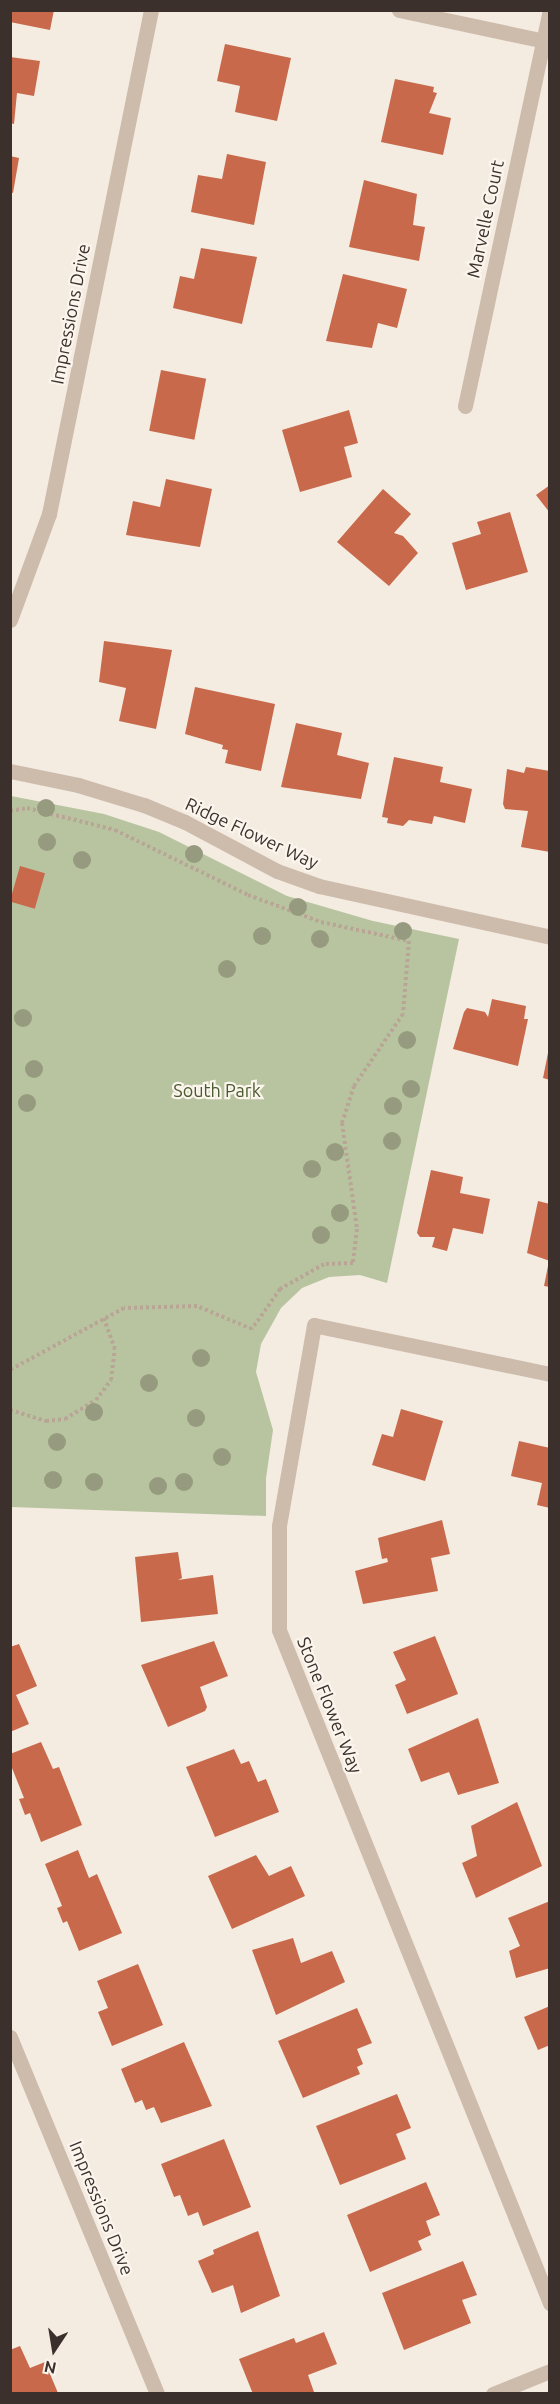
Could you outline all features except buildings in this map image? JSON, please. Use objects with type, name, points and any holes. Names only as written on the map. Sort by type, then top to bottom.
[{"type":"street","name":"Impressions Drive","points":[[10,620],[49,514],[151,10]]},
{"type":"street","points":[[399,10],[546,41]]},
{"type":"street","name":"Marvelle Court","points":[[465,406],[546,41],[549,11]]},
{"type":"street","name":"Ridge Flower Way","points":[[10,771],[78,785],[144,805],[185,822],[277,871],[319,886],[549,937]]},
{"type":"street","name":"Stone Flower Way","points":[[549,1374],[314,1325],[279,1526],[279,1630],[549,2303]]},
{"type":"street","name":"Impressions Drive","points":[[10,2037],[157,2394]]},
{"type":"street","points":[[493,2394],[549,2371]]},
{"type":"path","points":[[10,811],[27,808],[115,830],[248,895],[300,914],[409,941],[403,1014],[354,1086],[342,1124],[357,1228],[353,1263],[324,1264],[280,1289],[252,1329],[197,1306],[124,1308],[10,1370]]},
{"type":"path","points":[[10,1410],[46,1421],[65,1419],[96,1400],[111,1380],[115,1349],[104,1318]]},
{"type":"green space","name":"South Park","points":[[11,796],[104,814],[159,832],[287,896],[373,921],[459,939],[387,1283],[360,1275],[329,1277],[302,1288],[281,1308],[261,1344],[256,1372],[273,1430],[266,1478],[266,1516],[11,1507]]}]
